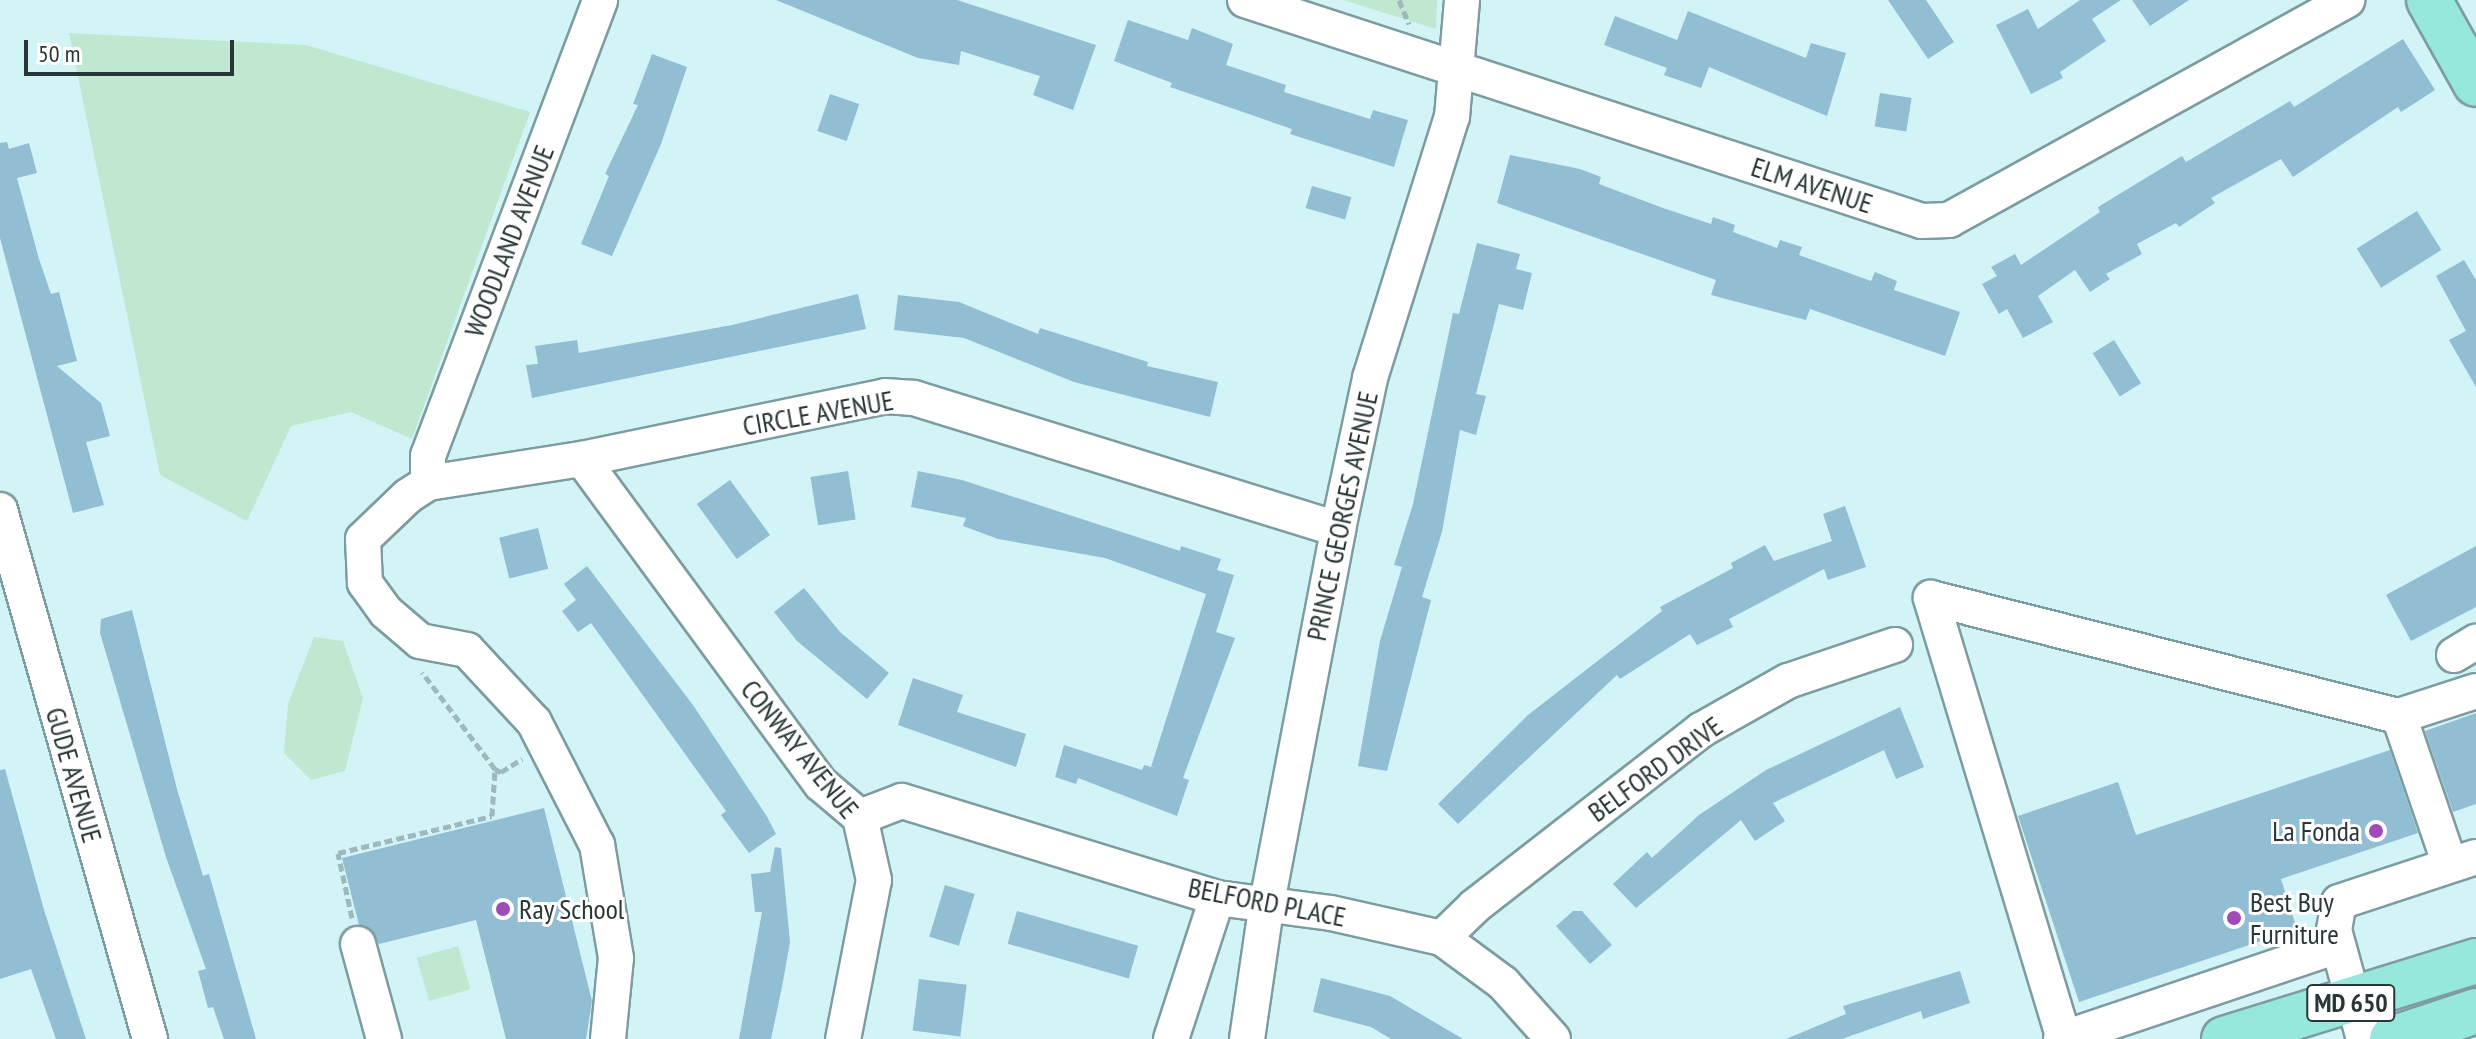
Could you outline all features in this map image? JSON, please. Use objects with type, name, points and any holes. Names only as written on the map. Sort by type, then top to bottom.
[{"type":"main road","points":[[2429,0],[2476,84]]},
{"type":"main road","name":"MD 650","points":[[2224,1039],[2358,1021],[2476,961]]},
{"type":"main road","name":"MD 650","points":[[2392,1039],[2476,1011]]},
{"type":"street","name":"WOODLAND AVENUE","points":[[428,483],[428,456],[600,0]]},
{"type":"street","name":"ELM AVENUE","points":[[1245,0],[1922,221],[1949,220],[2347,0]]},
{"type":"street","name":"PRINCE GEORGES AVENUE","points":[[1247,1039],[1266,908],[1338,529],[1370,378],[1452,117],[1462,0]]},
{"type":"street","name":"CIRCLE AVENUE","points":[[428,483],[582,459],[885,396],[914,398],[1338,529]]},
{"type":"street","name":"CONWAY AVENUE","points":[[582,459],[821,784],[860,817],[874,880],[843,1039]]},
{"type":"street","points":[[428,483],[371,526],[360,553],[365,583],[386,612],[420,641],[467,650],[534,722],[597,845],[616,958],[608,1039]]},
{"type":"street","name":"GUDE AVENUE","points":[[0,510],[150,1039]]},
{"type":"street","points":[[2338,946],[2063,1039],[1931,598],[2399,716],[2476,691]]},
{"type":"street","name":"BELFORD DRIVE","points":[[1442,938],[1475,906],[1701,730],[1788,681],[1895,645]]},
{"type":"street","points":[[2358,1021],[2334,930],[2339,902],[2463,861],[2399,716]]},
{"type":"street","name":"BELFORD PLACE","points":[[860,817],[902,801],[1217,898],[1266,908],[1331,913],[1442,938],[1503,983],[1553,1039]]},
{"type":"street","points":[[1171,1039],[1217,898]]},
{"type":"street","points":[[358,944],[384,1039]]},
{"type":"path","points":[[358,944],[338,853],[492,816],[495,769],[414,663]]},
{"type":"green space","points":[[1343,0],[1437,0],[1436,29]]},
{"type":"green space","points":[[69,33],[306,45],[530,112],[412,439],[351,412],[291,426],[247,521],[160,475]]},
{"type":"green space","points":[[314,637],[343,641],[363,698],[345,771],[311,780],[284,753],[288,704]]},
{"type":"green space","points":[[458,946],[470,989],[429,1001],[417,958]]},
{"type":"building","points":[[776,0],[957,0],[1096,45],[1073,110],[1033,95],[1040,76],[961,51],[959,65],[918,58]]},
{"type":"building","points":[[1888,0],[1926,0],[1954,42],[1928,59]]},
{"type":"building","points":[[2080,0],[2121,0],[2092,19],[2106,41],[2060,72],[2063,78],[2031,94],[1996,25],[2028,9],[2038,29]]},
{"type":"building","points":[[2132,0],[2189,0],[2150,26]]},
{"type":"building","points":[[1688,11],[1806,58],[1811,43],[1846,53],[1827,116],[1709,67],[1701,88],[1664,75],[1667,68],[1604,45],[1615,16],[1677,40]]},
{"type":"building","points":[[1128,20],[1188,40],[1192,28],[1233,44],[1226,65],[1286,85],[1284,92],[1370,119],[1373,110],[1408,120],[1394,167],[1290,134],[1292,129],[1170,87],[1172,83],[1114,61]]},
{"type":"building","points":[[2403,39],[2435,90],[2401,112],[2398,107],[2293,177],[2281,159],[2211,198],[2215,203],[2179,227],[2176,223],[2137,244],[2142,254],[2106,274],[2110,279],[2090,292],[2075,270],[2038,296],[2053,322],[2023,338],[2007,309],[1999,314],[1982,284],[1997,276],[1991,267],[2015,254],[2021,265],[2100,212],[2098,207],[2182,156],[2186,162],[2290,101],[2294,107]]},
{"type":"building","points":[[652,54],[687,67],[661,144],[612,256],[581,244],[609,176],[605,174],[638,105],[633,104]]},
{"type":"building","points":[[1880,93],[1912,98],[1906,132],[1875,127]]},
{"type":"building","points":[[830,94],[859,104],[847,141],[817,131]]},
{"type":"building","points":[[7,142],[9,149],[29,143],[37,173],[17,178],[51,294],[59,292],[77,361],[57,366],[101,403],[110,436],[86,442],[104,505],[73,513],[0,238],[0,143]]},
{"type":"building","points":[[1510,155],[1580,169],[1601,177],[1599,184],[1663,208],[1711,224],[1713,217],[1735,225],[1733,232],[1777,248],[1780,240],[1802,247],[1799,255],[1871,281],[1875,272],[1897,281],[1894,290],[1960,312],[1945,356],[1810,309],[1806,320],[1711,295],[1716,280],[1497,203]]},
{"type":"building","points":[[1312,186],[1351,197],[1345,219],[1306,208]]},
{"type":"building","points":[[2417,211],[2441,250],[2381,288],[2357,249]]},
{"type":"building","points":[[1477,243],[1520,254],[1516,269],[1532,273],[1523,310],[1499,304],[1476,394],[1486,396],[1476,435],[1460,430],[1442,532],[1422,597],[1431,600],[1387,771],[1358,766],[1380,641],[1402,567],[1394,565],[1413,504],[1453,313],[1459,314]]},
{"type":"building","points":[[2464,260],[2476,280],[2476,387],[2449,340],[2466,331],[2436,276]]},
{"type":"building","points":[[858,294],[866,329],[532,398],[526,365],[538,364],[535,346],[577,340],[579,353],[732,325]]},
{"type":"building","points":[[898,295],[959,302],[1038,334],[1040,328],[1148,362],[1147,366],[1218,382],[1210,417],[1074,382],[964,338],[894,330]]},
{"type":"building","points":[[2114,340],[2141,383],[2120,396],[2093,353]]},
{"type":"building","points":[[848,471],[856,519],[818,525],[810,477]]},
{"type":"building","points":[[918,471],[962,480],[1180,551],[1181,546],[1221,559],[1217,570],[1234,575],[1216,632],[1235,638],[1183,778],[1189,780],[1177,816],[1078,778],[1076,784],[1055,777],[1064,745],[1142,770],[1144,765],[1151,767],[1206,594],[1105,558],[998,539],[963,526],[966,518],[911,507]]},
{"type":"building","points":[[730,480],[770,535],[737,559],[697,504]]},
{"type":"building","points":[[1845,506],[1866,567],[1828,580],[1824,569],[1729,619],[1733,627],[1697,645],[1690,634],[1620,679],[1617,675],[1458,824],[1438,804],[1528,715],[1662,611],[1660,607],[1733,568],[1731,563],[1765,545],[1774,561],[1832,541],[1823,514]]},
{"type":"building","points":[[538,528],[548,569],[509,578],[499,538]]},
{"type":"building","points":[[2476,546],[2476,607],[2411,641],[2386,595]]},
{"type":"building","points":[[587,566],[693,705],[766,815],[776,834],[749,853],[721,815],[726,811],[591,623],[578,632],[562,611],[576,600],[564,584]]},
{"type":"building","points":[[804,588],[840,632],[889,673],[867,699],[797,641],[774,612]]},
{"type":"building","points":[[132,610],[177,789],[203,876],[209,874],[256,1039],[224,1039],[213,1007],[208,1008],[198,971],[206,969],[166,857],[100,633],[101,619]]},
{"type":"building","points":[[913,678],[963,695],[957,712],[1026,734],[1016,767],[898,725]]},
{"type":"building","points":[[1900,707],[1924,767],[1896,779],[1884,750],[1773,803],[1785,821],[1755,841],[1741,820],[1636,908],[1613,884],[1647,852],[1652,858],[1699,815],[1766,770]]},
{"type":"building","points":[[2476,713],[2476,804],[2453,812],[2425,731]]},
{"type":"building","points":[[2390,750],[2418,833],[2281,879],[2297,929],[2079,1002],[2018,816],[2118,782],[2136,835]]},
{"type":"building","points":[[5,769],[44,910],[86,1039],[56,1039],[31,969],[0,979],[0,770]]},
{"type":"building","points":[[544,808],[592,1001],[586,1039],[506,1039],[476,920],[379,944],[371,929],[359,925],[342,858]]},
{"type":"building","points":[[775,847],[781,848],[790,942],[782,987],[771,1039],[739,1039],[762,912],[755,912],[751,874],[770,872]]},
{"type":"building","points":[[945,885],[975,894],[959,946],[929,937]]},
{"type":"building","points":[[1017,911],[1138,946],[1129,978],[1008,944]]},
{"type":"building","points":[[1573,911],[1582,911],[1612,945],[1590,964],[1556,926]]},
{"type":"building","points":[[1960,971],[1970,1003],[1923,1019],[1921,1011],[1842,1039],[1786,1039],[1846,1014],[1843,1006]]},
{"type":"building","points":[[1321,978],[1390,996],[1463,1039],[1391,1039],[1371,1027],[1313,1012]]},
{"type":"building","points":[[919,979],[967,985],[960,1036],[913,1031]]},
{"type":"place","name":"La Fonda","points":[[2376,831]]},
{"type":"place","name":"Ray School","points":[[503,909]]},
{"type":"place","name":"Best Buy Furniture","points":[[2234,918]]}]
